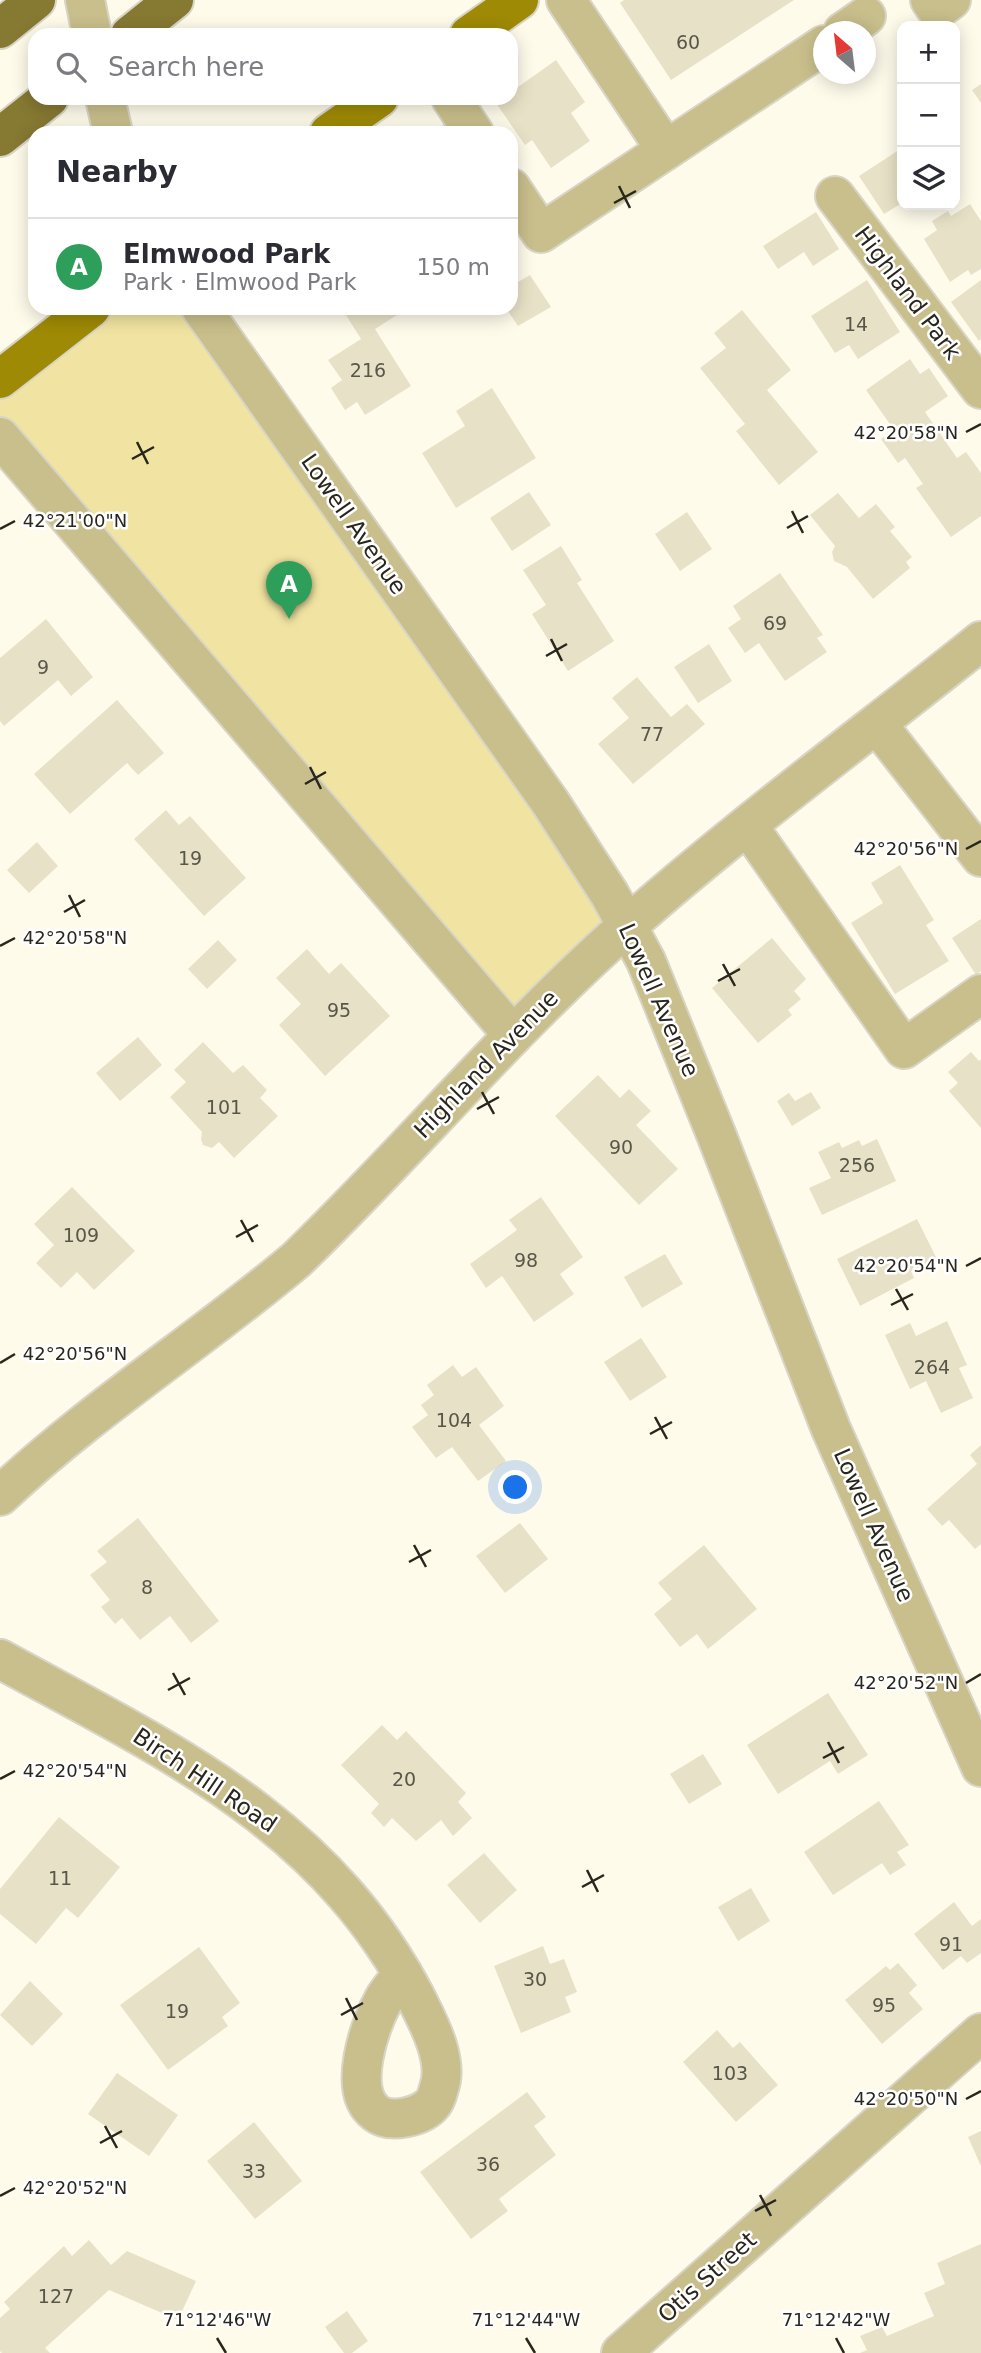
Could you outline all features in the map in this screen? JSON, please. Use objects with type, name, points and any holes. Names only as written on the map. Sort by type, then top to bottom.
[{"type":"highway","points":[[0,29],[36,0]]},
{"type":"highway","points":[[139,28],[174,0]]},
{"type":"highway","points":[[0,137],[40,105]]},
{"type":"main road","points":[[479,28],[519,0]]},
{"type":"main road","points":[[340,126],[369,105]]},
{"type":"main road","points":[[0,379],[82,315]]},
{"type":"street","points":[[85,0],[91,28]]},
{"type":"street","points":[[566,0],[666,150]]},
{"type":"street","points":[[930,0],[937,10],[951,0]]},
{"type":"street","points":[[518,198],[541,233],[813,51]]},
{"type":"street","points":[[107,105],[111,126]]},
{"type":"street","points":[[455,105],[469,126]]},
{"type":"street","name":"Highland Park","points":[[835,196],[981,389]]},
{"type":"street","name":"Lowell Avenue","points":[[206,315],[550,802],[610,895],[646,961],[831,1429],[981,1767]]},
{"type":"street","points":[[0,437],[513,1035]]},
{"type":"street","name":"Highland Avenue","points":[[0,1496],[66,1437],[261,1290],[296,1260],[513,1035],[627,926],[981,641]]},
{"type":"street","points":[[877,724],[981,857]]},
{"type":"street","points":[[748,826],[904,1049],[981,994]]},
{"type":"street","name":"Birch Hill Road","points":[[0,1659],[140,1735],[249,1804],[284,1833],[352,1900],[377,1932],[403,1974]]},
{"type":"street","name":"Otis Street","points":[[621,2353],[981,2033]]},
{"type":"shaded area","points":[[82,315],[206,315],[627,926],[513,1035],[0,437],[0,379]]},
{"type":"building","points":[[624,0],[794,0],[671,80],[620,3]]},
{"type":"building","points":[[556,60],[585,102],[571,113],[590,141],[551,168],[532,140],[525,145],[518,135],[518,126],[512,126],[497,105],[518,105],[518,87]]},
{"type":"building","points":[[981,84],[981,103],[972,90]]},
{"type":"building","points":[[897,151],[897,206],[884,214],[859,176]]},
{"type":"building","points":[[970,204],[981,221],[981,269],[971,275],[968,270],[950,282],[924,239],[937,230],[932,221],[948,211],[951,216]]},
{"type":"building","points":[[816,212],[839,249],[813,266],[804,252],[778,269],[763,246]]},
{"type":"building","points":[[530,275],[551,307],[518,326],[511,315],[518,315],[518,282]]},
{"type":"building","points":[[867,280],[900,332],[858,359],[849,345],[835,353],[811,316]]},
{"type":"building","points":[[981,280],[981,339],[979,341],[951,302]]},
{"type":"building","points":[[742,310],[791,370],[767,390],[818,452],[779,485],[736,431],[745,424],[700,368],[726,348],[714,333]]},
{"type":"building","points":[[346,315],[397,315],[375,329],[411,386],[365,415],[357,402],[345,410],[331,388],[342,380],[328,360],[361,339]]},
{"type":"building","points":[[910,359],[920,374],[929,368],[948,396],[925,412],[957,458],[966,452],[981,473],[981,516],[951,537],[916,488],[923,484],[905,458],[898,463],[881,439],[894,430],[866,390]]},
{"type":"building","points":[[492,388],[536,458],[456,508],[422,453],[465,426],[456,411]]},
{"type":"building","points":[[529,492],[551,525],[512,551],[490,518]]},
{"type":"building","points":[[838,493],[859,518],[876,504],[895,527],[890,531],[912,557],[906,562],[910,568],[873,599],[847,567],[834,561],[832,552],[835,546],[810,515]]},
{"type":"building","points":[[687,512],[712,549],[680,571],[655,534]]},
{"type":"building","points":[[561,546],[582,580],[577,583],[614,641],[568,671],[532,614],[546,605],[523,570]]},
{"type":"building","points":[[780,573],[823,635],[817,638],[827,652],[785,681],[759,643],[745,653],[728,628],[741,619],[733,606]]},
{"type":"building","points":[[46,619],[93,677],[71,696],[58,680],[4,726],[0,721],[0,658]]},
{"type":"building","points":[[709,644],[732,681],[698,703],[674,667]]},
{"type":"building","points":[[637,677],[671,717],[687,704],[705,724],[633,784],[598,744],[629,718],[612,698]]},
{"type":"building","points":[[117,700],[164,753],[138,775],[127,763],[70,814],[34,774]]},
{"type":"building","points":[[166,810],[179,825],[190,816],[246,878],[204,916],[134,839]]},
{"type":"building","points":[[37,842],[58,866],[29,893],[7,870]]},
{"type":"building","points":[[900,865],[934,920],[926,925],[949,961],[895,994],[851,923],[883,903],[871,883]]},
{"type":"building","points":[[981,919],[981,971],[976,975],[952,938]]},
{"type":"building","points":[[772,938],[806,979],[794,991],[801,999],[788,1010],[792,1015],[758,1043],[712,988]]},
{"type":"building","points":[[218,940],[237,960],[207,989],[188,969]]},
{"type":"building","points":[[307,949],[329,974],[341,963],[390,1016],[325,1076],[279,1025],[301,1004],[276,978]]},
{"type":"building","points":[[138,1037],[162,1065],[120,1101],[96,1073]]},
{"type":"building","points":[[203,1042],[233,1073],[243,1065],[267,1090],[260,1098],[278,1116],[234,1158],[219,1142],[212,1148],[203,1145],[202,1132],[170,1097],[186,1082],[174,1070]]},
{"type":"building","points":[[971,1052],[979,1061],[981,1059],[981,1128],[949,1091],[958,1083],[948,1072]]},
{"type":"building","points":[[598,1075],[620,1098],[629,1089],[651,1111],[636,1125],[678,1169],[639,1205],[555,1116]]},
{"type":"building","points":[[811,1092],[821,1108],[792,1126],[777,1101],[789,1093],[795,1101]]},
{"type":"building","points":[[877,1139],[896,1181],[822,1215],[809,1188],[831,1178],[818,1152],[839,1142],[842,1148],[859,1140],[862,1146]]},
{"type":"building","points":[[72,1187],[135,1251],[94,1290],[77,1272],[61,1288],[36,1263],[54,1245],[34,1224]]},
{"type":"building","points":[[541,1197],[583,1257],[560,1274],[574,1294],[534,1322],[502,1276],[486,1288],[470,1264],[517,1230],[509,1220]]},
{"type":"building","points":[[917,1219],[937,1259],[911,1271],[914,1278],[860,1306],[837,1259]]},
{"type":"building","points":[[665,1254],[683,1284],[642,1308],[624,1277]]},
{"type":"building","points":[[947,1321],[967,1365],[959,1368],[973,1398],[941,1413],[926,1381],[910,1389],[885,1335],[910,1323],[916,1336]]},
{"type":"building","points":[[641,1338],[667,1377],[630,1401],[604,1362]]},
{"type":"building","points":[[453,1365],[462,1377],[476,1367],[504,1406],[479,1425],[506,1461],[478,1481],[452,1447],[436,1458],[412,1427],[428,1415],[421,1405],[434,1395],[427,1385]]},
{"type":"building","points":[[981,1445],[981,1544],[975,1549],[949,1520],[942,1526],[927,1509],[977,1464],[970,1455]]},
{"type":"building","points":[[138,1518],[219,1621],[191,1643],[170,1616],[140,1640],[122,1618],[115,1624],[101,1607],[110,1600],[90,1575],[107,1562],[97,1551]]},
{"type":"building","points":[[520,1523],[548,1559],[505,1593],[476,1556]]},
{"type":"building","points":[[704,1545],[757,1609],[708,1649],[697,1634],[680,1647],[654,1614],[672,1599],[658,1583]]},
{"type":"building","points":[[828,1693],[868,1755],[838,1774],[830,1761],[778,1794],[747,1745]]},
{"type":"building","points":[[382,1725],[397,1740],[406,1731],[466,1793],[458,1802],[472,1818],[453,1836],[441,1820],[416,1841],[392,1818],[384,1827],[371,1813],[379,1804],[341,1765]]},
{"type":"building","points":[[703,1754],[722,1784],[689,1804],[670,1774]]},
{"type":"building","points":[[879,1801],[909,1845],[897,1852],[906,1865],[890,1875],[882,1863],[833,1895],[804,1852]]},
{"type":"building","points":[[59,1817],[120,1867],[78,1918],[66,1908],[36,1944],[0,1914],[0,1889]]},
{"type":"building","points":[[484,1853],[517,1890],[480,1923],[447,1885]]},
{"type":"building","points":[[751,1888],[770,1921],[738,1941],[718,1907]]},
{"type":"building","points":[[954,1902],[972,1926],[981,1919],[981,1953],[967,1963],[961,1956],[943,1970],[914,1934]]},
{"type":"building","points":[[543,1946],[550,1964],[564,1959],[577,1992],[565,1997],[571,2012],[521,2033],[494,1966]]},
{"type":"building","points":[[199,1947],[240,2003],[222,2017],[228,2026],[168,2070],[120,2005]]},
{"type":"building","points":[[898,1963],[917,1985],[909,1993],[923,2009],[882,2044],[845,2000],[886,1966],[890,1970]]},
{"type":"building","points":[[30,1981],[63,2014],[32,2046],[0,2015]]},
{"type":"building","points":[[717,2030],[733,2048],[740,2042],[778,2085],[736,2122],[683,2062]]},
{"type":"building","points":[[117,2073],[178,2115],[149,2156],[88,2114]]},
{"type":"building","points":[[527,2092],[546,2117],[534,2126],[556,2155],[499,2199],[508,2211],[471,2239],[420,2172]]},
{"type":"building","points":[[254,2122],[302,2181],[255,2219],[207,2161]]},
{"type":"building","points":[[981,2131],[981,2166],[968,2137]]},
{"type":"building","points":[[89,2240],[111,2265],[127,2251],[196,2281],[178,2320],[109,2290],[45,2348],[50,2353],[2,2353],[0,2318],[10,2309],[4,2302],[64,2246],[72,2256]]},
{"type":"building","points":[[981,2244],[981,2353],[860,2353],[867,2350],[860,2336],[882,2327],[887,2336],[934,2316],[924,2293],[945,2284],[937,2263]]},
{"type":"building","points":[[347,2311],[368,2341],[352,2353],[344,2353],[325,2327]]},
{"type":"place","name":"Elmwood Park","points":[[289,619]]}]
